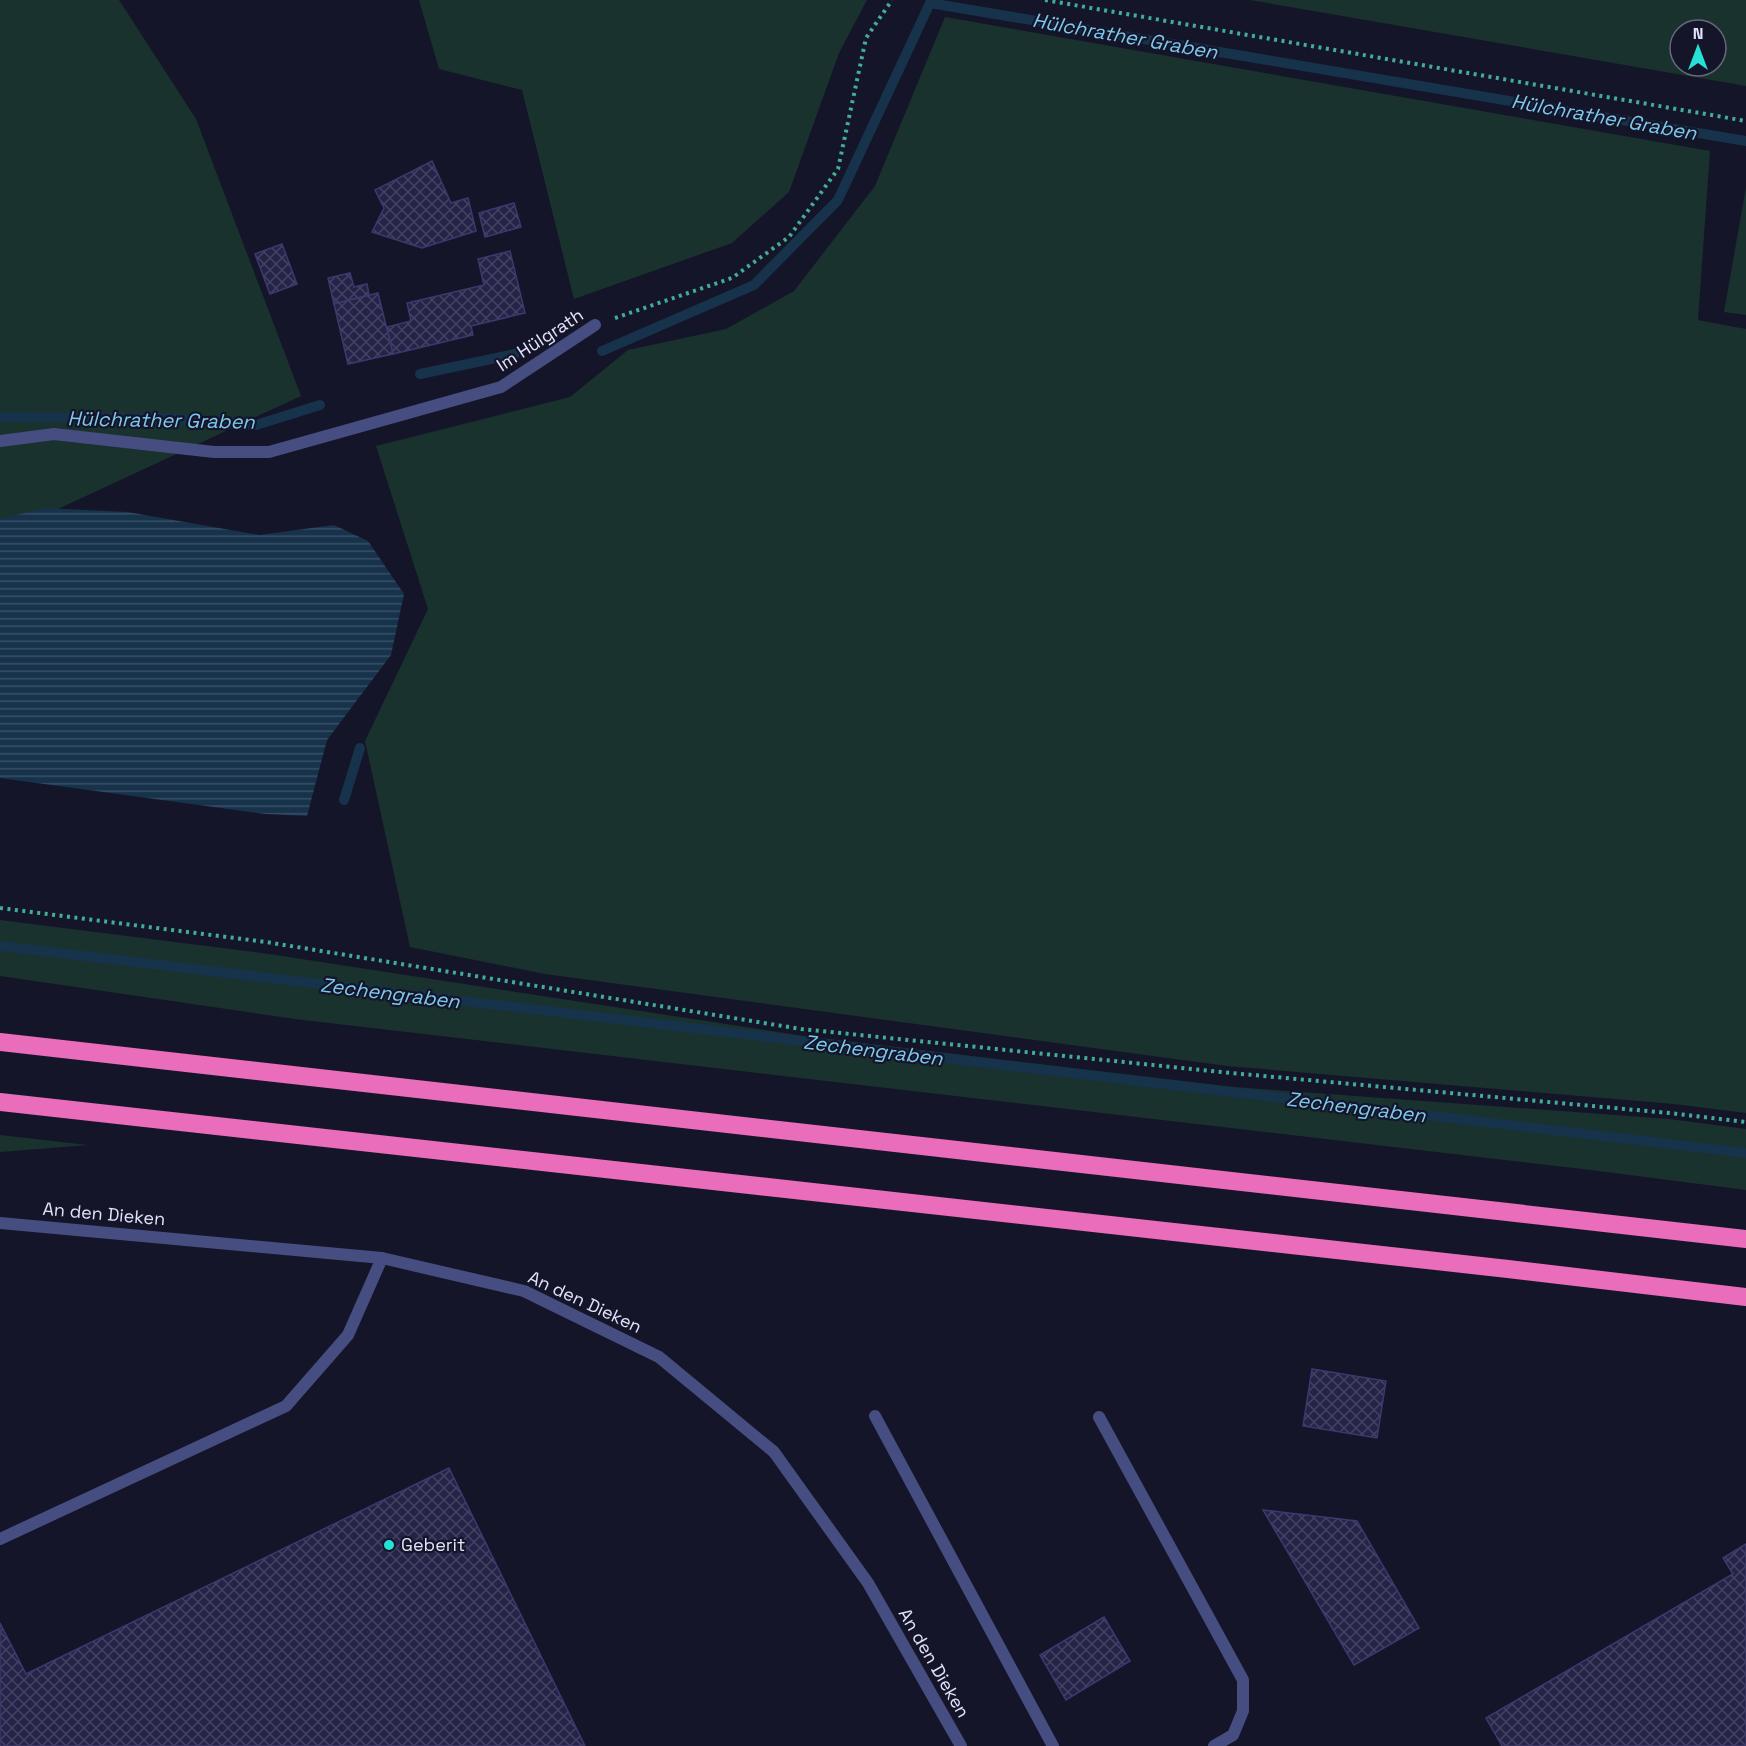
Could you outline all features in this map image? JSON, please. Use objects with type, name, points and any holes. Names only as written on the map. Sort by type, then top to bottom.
[{"type":"highway","points":[[0,1042],[1746,1239]]},
{"type":"highway","points":[[0,1102],[1448,1262],[1746,1298]]},
{"type":"street","name":"Im Hülgrath","points":[[0,441],[54,434],[214,452],[269,452],[501,387],[595,325]]},
{"type":"street","name":"An den Dieken","points":[[0,1223],[382,1258],[524,1291],[659,1357],[774,1452],[867,1582],[961,1746]]},
{"type":"street","points":[[0,1539],[286,1406],[348,1335],[382,1258]]},
{"type":"street","points":[[874,1416],[1053,1746]]},
{"type":"street","points":[[1099,1417],[1243,1680],[1243,1711],[1233,1735],[1214,1746]]},
{"type":"path","name":"Im Hülgrath","points":[[595,325],[732,278],[789,237],[838,169],[866,38],[892,0]]},
{"type":"path","points":[[1045,0],[1746,121]]},
{"type":"path","points":[[0,908],[267,942],[801,1029],[1746,1122]]},
{"type":"green space","points":[[0,0],[119,0],[196,119],[301,396],[0,536]]},
{"type":"green space","points":[[419,0],[867,0],[839,53],[789,192],[732,243],[574,299],[522,90],[439,69]]},
{"type":"green space","points":[[1250,0],[1746,0],[1746,86],[1700,78],[1728,78],[1728,18],[1668,18],[1668,72]]},
{"type":"green space","points":[[945,17],[1710,151],[1698,320],[1746,329],[1746,1113],[1674,1104],[1227,1066],[545,974],[410,947],[365,741],[428,609],[376,446],[570,397],[628,350],[726,329],[794,291],[875,186]]},
{"type":"green space","points":[[1746,187],[1746,315],[1724,312]]},
{"type":"green space","points":[[0,920],[269,954],[804,1036],[1234,1087],[1669,1119],[1746,1129],[1746,1190],[295,1019],[0,976]]},
{"type":"green space","points":[[0,1135],[88,1145],[0,1152]]},
{"type":"water","points":[[45,508],[128,512],[259,535],[334,525],[368,541],[404,594],[391,655],[327,740],[307,816],[266,814],[0,778],[0,519]]},
{"type":"building","points":[[432,161],[451,203],[468,198],[476,231],[422,248],[372,232],[384,208],[375,190]]},
{"type":"building","points":[[514,203],[521,227],[485,237],[479,213]]},
{"type":"building","points":[[282,244],[297,284],[270,294],[255,254]]},
{"type":"building","points":[[510,251],[525,313],[471,326],[473,335],[393,354],[387,327],[411,321],[407,303],[484,285],[478,259]]},
{"type":"building","points":[[350,273],[354,287],[367,284],[369,295],[334,304],[328,278]]},
{"type":"building","points":[[378,293],[393,354],[348,364],[334,304]]},
{"type":"building","points":[[1312,1369],[1386,1381],[1377,1438],[1303,1426]]},
{"type":"building","name":"Geberit","points":[[449,1468],[585,1746],[0,1746],[0,1623],[26,1674]]},
{"type":"building","points":[[1263,1510],[1357,1521],[1419,1628],[1354,1665]]},
{"type":"building","points":[[1746,1544],[1746,1746],[1502,1746],[1486,1718],[1733,1574],[1723,1558]]},
{"type":"building","points":[[1104,1617],[1130,1661],[1066,1700],[1040,1655]]},
{"type":"waterway","name":"Hülchrather Graben","points":[[602,351],[754,285],[838,200],[930,3],[1746,141]]},
{"type":"waterway","name":"Hülchrather Graben","points":[[420,374],[515,354]]},
{"type":"waterway","name":"Hülchrather Graben","points":[[0,417],[164,418],[256,425],[320,405]]},
{"type":"waterway","points":[[344,800],[360,748]]},
{"type":"waterway","name":"Zechengraben","points":[[0,946],[1746,1153]]},
{"type":"place","name":"Geberit","points":[[389,1545]]}]
